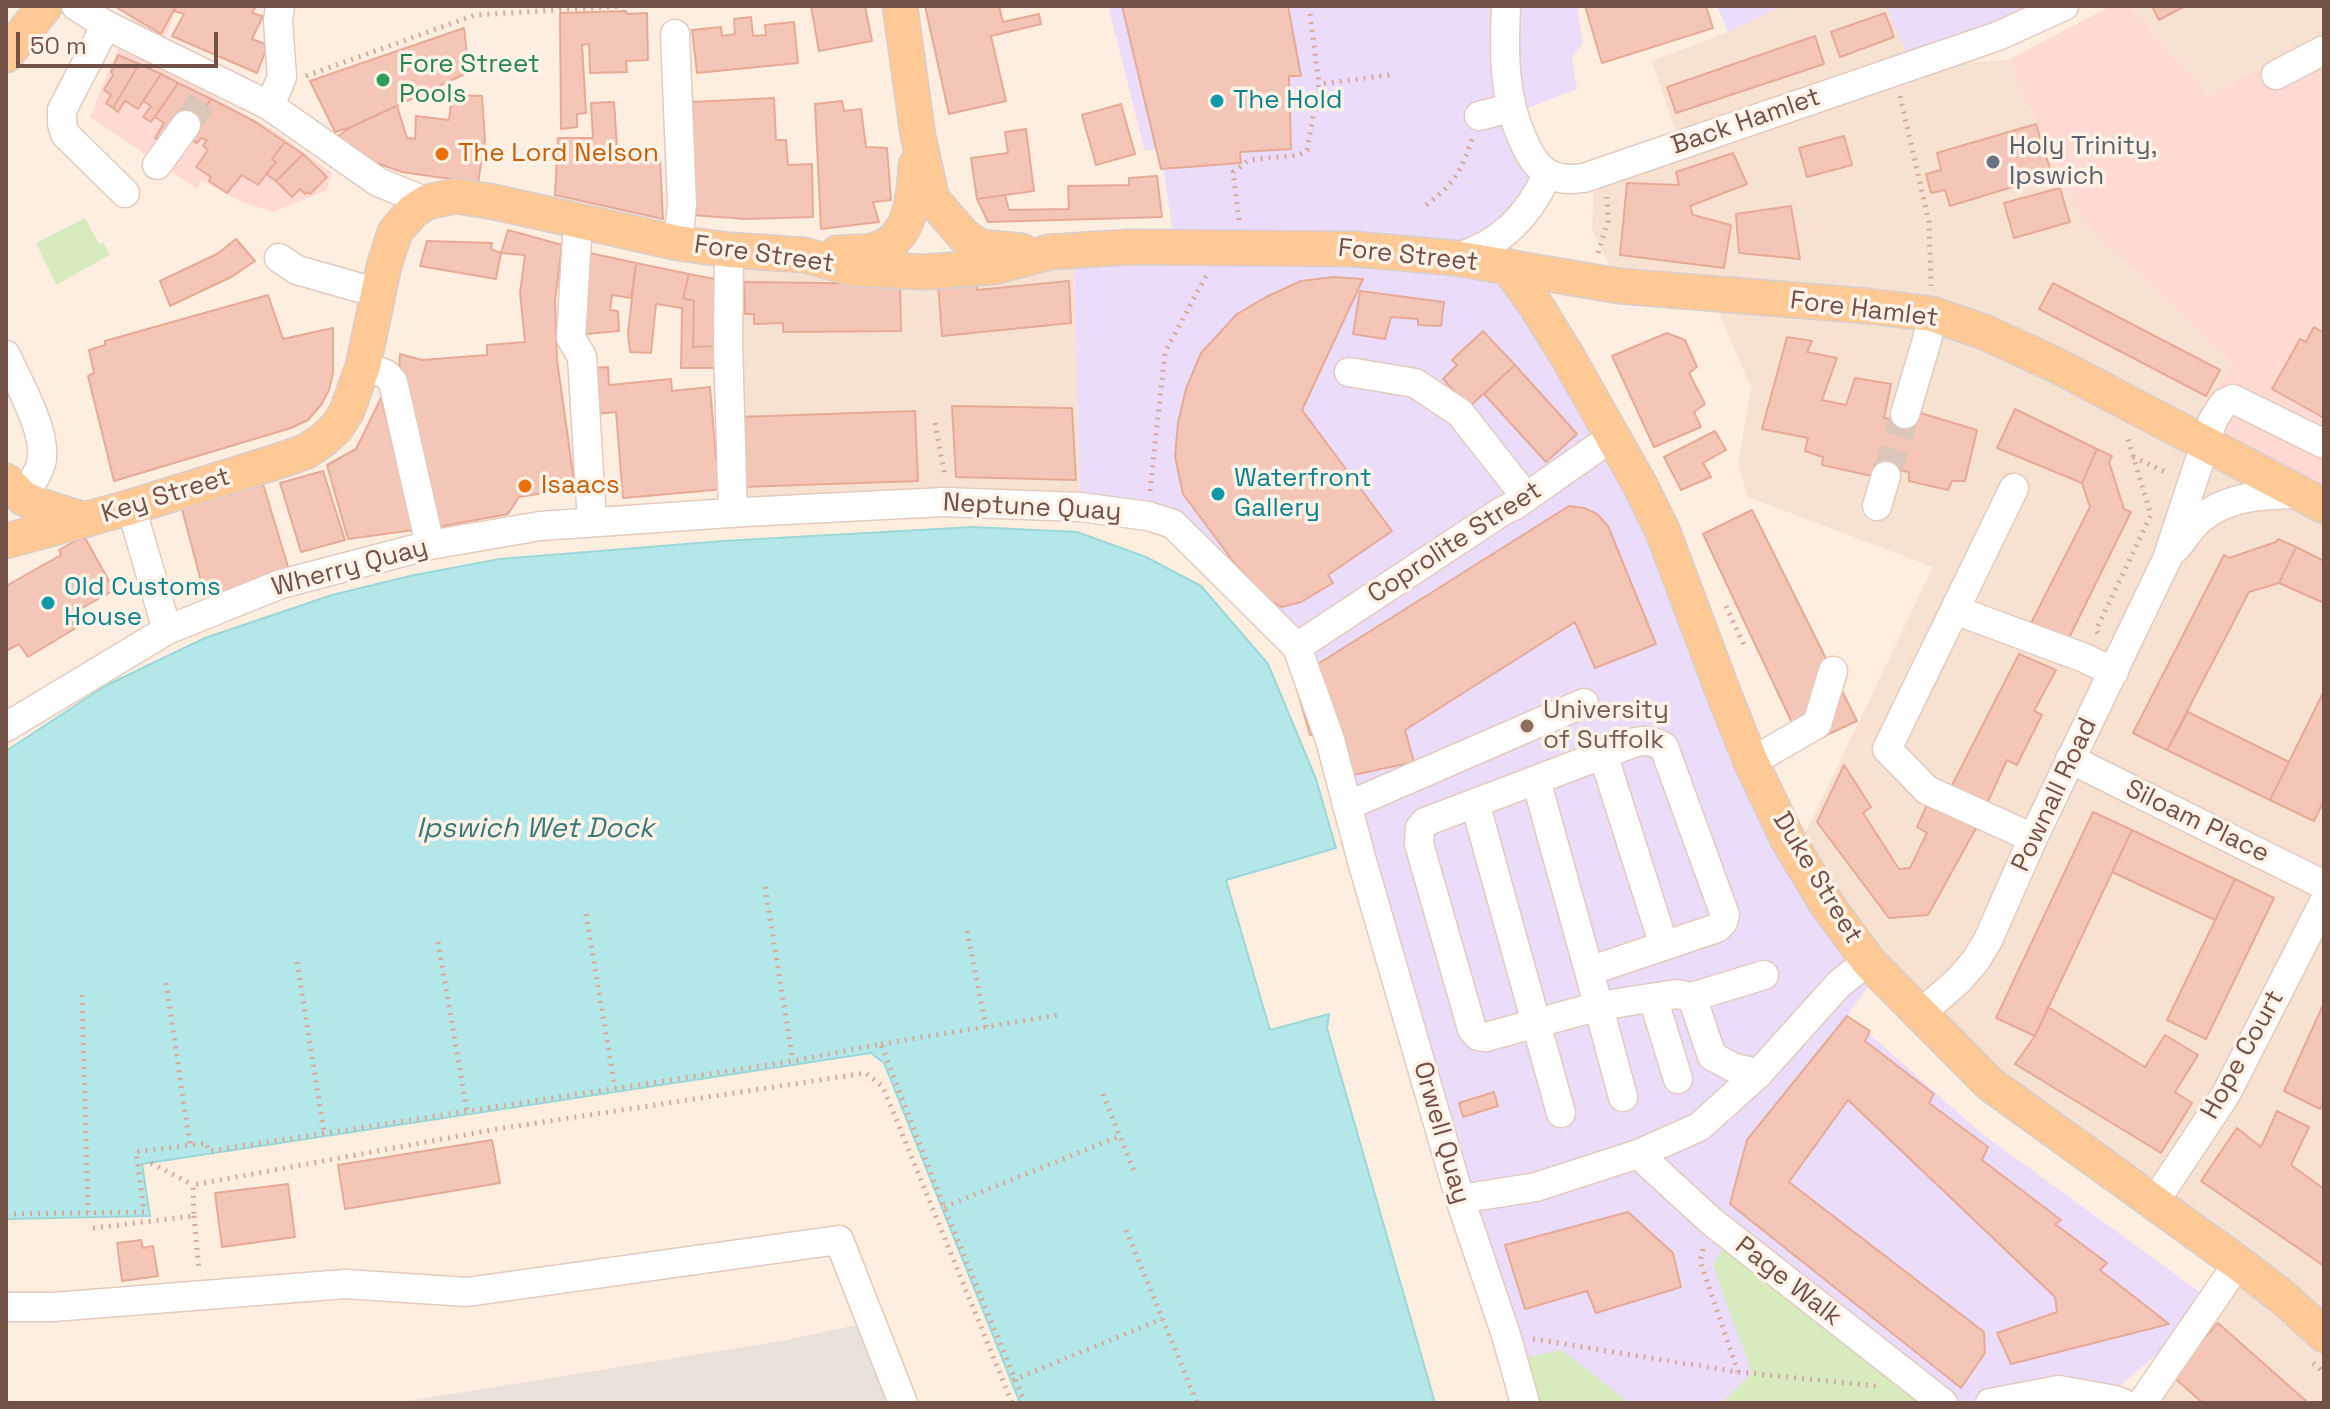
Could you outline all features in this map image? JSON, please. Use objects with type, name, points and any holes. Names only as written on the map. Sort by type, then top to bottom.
[{"type":"main road","points":[[6,55],[45,6]]},
{"type":"main road","points":[[900,6],[918,136],[932,199],[964,236],[980,247],[1050,252]]},
{"type":"main road","points":[[804,255],[877,250],[892,240],[907,222],[914,195],[918,136]]},
{"type":"main road","name":"Fore Street","points":[[427,202],[456,196],[678,243],[804,255],[856,269],[924,279],[993,267],[1050,252],[1129,247],[1354,249],[1507,266]]},
{"type":"main road","points":[[363,366],[395,232],[413,211],[427,202]]},
{"type":"main road","name":"Fore Hamlet","points":[[1507,266],[1594,283],[1932,314],[1984,332],[2056,365],[2312,500]]},
{"type":"main road","name":"Duke Street","points":[[1507,266],[1535,304],[1640,485],[1663,532],[1751,762],[1788,840],[1826,903],[1868,961],[1990,1084],[2238,1263],[2285,1299],[2324,1335]]},
{"type":"main road","name":"Key Street","points":[[6,541],[131,507],[307,451],[337,427],[347,411],[363,366]]},
{"type":"main road","points":[[14,489],[40,506],[85,520]]},
{"type":"street","name":"Fore Street","points":[[76,6],[211,88],[270,106],[378,182],[427,202]]},
{"type":"street","points":[[270,106],[282,77],[278,21],[280,6]]},
{"type":"street","points":[[1455,258],[1486,247],[1506,234],[1518,223],[1547,175],[1531,159],[1510,108],[1505,76],[1506,6]]},
{"type":"street","name":"Back Hamlet","points":[[1547,175],[1573,179],[1599,172],[1998,36],[2064,6]]},
{"type":"street","points":[[106,25],[62,110],[62,124],[65,134],[125,193]]},
{"type":"street","points":[[675,34],[682,204],[678,243]]},
{"type":"street","points":[[2276,75],[2324,50]]},
{"type":"street","points":[[1479,116],[1510,108]]},
{"type":"street","points":[[157,165],[186,125]]},
{"type":"street","points":[[578,220],[571,338],[582,357],[592,522]]},
{"type":"street","points":[[729,250],[728,345],[733,513]]},
{"type":"street","points":[[279,258],[297,270],[378,293]]},
{"type":"street","points":[[1905,414],[1932,314]]},
{"type":"street","points":[[6,355],[36,425],[42,448],[41,465],[14,489]]},
{"type":"street","points":[[363,366],[386,374],[393,382],[430,545]]},
{"type":"street","points":[[1349,372],[1415,383],[1460,413],[1526,497]]},
{"type":"street","name":"Pownall Road","points":[[1920,1014],[1959,980],[1988,940],[2070,759],[2167,559],[2213,420],[2224,403],[2233,399],[2324,444]]},
{"type":"street","name":"Coprolite Street","points":[[1297,647],[1612,437]]},
{"type":"street","points":[[1877,506],[1886,476]]},
{"type":"street","points":[[2014,488],[1887,749],[1927,790],[2033,838]]},
{"type":"street","name":"Pownall Road","points":[[2167,559],[2199,520],[2224,504],[2243,497],[2312,500]]},
{"type":"street","name":"Neptune Quay","points":[[540,526],[944,502],[1080,507],[1148,516],[1173,524],[1297,647],[1330,740],[1362,861]]},
{"type":"street","points":[[131,507],[167,630]]},
{"type":"street","name":"Wherry Quay","points":[[6,727],[167,630],[281,584],[430,545],[540,526]]},
{"type":"street","points":[[1955,610],[2114,672]]},
{"type":"street","points":[[1751,762],[1817,724],[1833,671]]},
{"type":"street","points":[[1347,806],[1584,703]]},
{"type":"street","points":[[1589,971],[1717,928],[1725,915],[1664,747],[1648,740],[1425,822],[1420,828],[1419,844],[1472,1029],[1478,1036],[1486,1037],[1599,1006],[1676,994],[1692,997],[1764,975]]},
{"type":"street","points":[[1603,754],[1664,946]]},
{"type":"street","name":"Siloam Place","points":[[2070,759],[2324,885]]},
{"type":"street","points":[[1536,780],[1623,1097]]},
{"type":"street","points":[[1475,803],[1561,1113]]},
{"type":"street","name":"Orwell Quay","points":[[1362,861],[1460,1199],[1506,1335],[1525,1403]]},
{"type":"street","name":"Hope Court","points":[[2153,1204],[2226,1094],[2324,902]]},
{"type":"street","points":[[1460,1199],[1536,1187],[1638,1154],[1699,1127],[1746,1071],[1868,961]]},
{"type":"street","points":[[1692,997],[1712,1056],[1746,1071]]},
{"type":"street","points":[[1653,998],[1678,1079]]},
{"type":"street","name":"Page Walk","points":[[1638,1154],[1711,1221],[1936,1397]]},
{"type":"street","points":[[6,1307],[53,1307],[345,1284],[467,1292],[839,1240],[903,1403]]},
{"type":"street","points":[[2142,1403],[2238,1263]]},
{"type":"street","points":[[1990,1403],[2059,1390],[2123,1403]]},
{"type":"path","points":[[299,78],[475,15],[622,6]]},
{"type":"path","points":[[1239,210],[1233,172],[1249,160],[1299,155],[1307,150],[1319,84],[1309,6]]},
{"type":"path","points":[[1894,71],[1929,222],[1932,314]]},
{"type":"path","points":[[1319,84],[1390,75]]},
{"type":"path","points":[[1426,205],[1447,189],[1457,176],[1479,116]]},
{"type":"path","points":[[1594,283],[1609,211],[1599,172]]},
{"type":"path","points":[[1148,516],[1165,352],[1210,270],[1210,247]]},
{"type":"path","points":[[935,423],[945,475],[944,502]]},
{"type":"path","points":[[2096,630],[2151,515],[2125,431]]},
{"type":"path","points":[[765,887],[793,1061]]},
{"type":"path","points":[[586,914],[615,1088]]},
{"type":"path","points":[[967,931],[986,1027]]},
{"type":"path","points":[[438,942],[467,1111]]},
{"type":"path","points":[[297,962],[324,1132]]},
{"type":"path","points":[[166,983],[190,1145]]},
{"type":"path","points":[[82,995],[88,1212]]},
{"type":"path","points":[[6,1214],[144,1212],[136,1152],[206,1143],[209,1151],[793,1061],[1058,1015]]},
{"type":"path","points":[[881,1044],[1013,1380],[1025,1403]]},
{"type":"path","points":[[151,1163],[193,1185],[497,1129],[866,1073],[883,1087],[1012,1403]]},
{"type":"path","points":[[1103,1094],[1135,1174]]},
{"type":"path","points":[[944,1207],[1120,1136]]},
{"type":"path","points":[[193,1185],[201,1295]]},
{"type":"path","points":[[93,1228],[194,1216]]},
{"type":"path","points":[[1711,1221],[1700,1261],[1738,1372]]},
{"type":"path","points":[[1126,1230],[1197,1403]]},
{"type":"path","points":[[1013,1380],[1162,1319]]},
{"type":"path","points":[[1506,1335],[1738,1372],[1936,1397]]},
{"type":"shaded area","points":[[116,6],[177,6],[156,64],[276,132],[332,173],[327,190],[273,212],[242,202],[201,180],[197,189],[90,117],[111,64],[134,21]]},
{"type":"shaded area","name":"University of Suffolk","points":[[1108,6],[1577,6],[1583,43],[1572,58],[1577,89],[1517,112],[1547,175],[1486,247],[1507,266],[1612,437],[1593,451],[1641,493],[1764,805],[1868,986],[1848,1015],[1981,1133],[2204,1295],[2181,1334],[2103,1403],[1536,1403],[1297,647],[1173,525],[1080,507],[1074,262],[1157,263],[1172,226],[1160,148],[1145,151]]},
{"type":"shaded area","points":[[1717,6],[1783,6],[1728,32]]},
{"type":"shaded area","points":[[1783,6],[1886,6],[1912,66],[2008,60],[2084,223],[2232,362],[2324,506],[2324,1403],[2142,1403],[2237,1262],[1990,1084],[1788,840],[1807,830],[1933,567],[1748,497],[1738,466],[1751,388],[1712,295],[1619,286],[1592,229],[1595,165],[1677,136],[1652,61],[1728,32]]},
{"type":"shaded area","points":[[1886,6],[2064,6],[1912,66]]},
{"type":"shaded area","points":[[2111,6],[2129,6],[2208,96],[2324,33],[2324,506],[2200,421],[2232,362],[2084,223],[2008,60]]},
{"type":"shaded area","points":[[2129,6],[2324,6],[2324,33],[2208,96]]},
{"type":"shaded area","points":[[729,250],[1074,262],[1080,507],[733,513]]},
{"type":"shaded area","points":[[861,1324],[893,1403],[395,1403],[781,1341]]},
{"type":"green space","points":[[85,218],[99,244],[103,242],[110,255],[56,285],[36,243]]},
{"type":"green space","points":[[1730,1236],[1943,1403],[1722,1403],[1752,1373],[1713,1265]]},
{"type":"green space","points":[[1562,1350],[1629,1403],[1525,1403],[1513,1360]]},
{"type":"water","name":"Ipswich Wet Dock","points":[[973,527],[1077,532],[1146,557],[1201,586],[1268,664],[1316,779],[1336,848],[1226,880],[1270,1030],[1329,1014],[1327,1028],[1435,1403],[1020,1403],[884,1063],[871,1053],[142,1164],[150,1216],[6,1219],[6,751],[105,686],[205,638],[332,595],[414,575],[500,559],[723,541]]},
{"type":"building","points":[[114,6],[176,6],[161,34]]},
{"type":"building","points":[[176,6],[256,6],[252,13],[263,16],[252,39],[268,45],[257,73],[172,36],[184,14],[174,11]]},
{"type":"building","points":[[811,6],[865,6],[872,41],[819,51]]},
{"type":"building","points":[[925,6],[999,6],[1003,22],[1039,14],[1041,24],[991,36],[1006,101],[949,114]]},
{"type":"building","name":"The Hold","points":[[1122,6],[1288,6],[1301,76],[1289,76],[1291,149],[1240,152],[1241,163],[1161,169]]},
{"type":"building","points":[[1585,6],[1706,6],[1713,28],[1602,63]]},
{"type":"building","points":[[2152,6],[2185,6],[2159,20]]},
{"type":"building","points":[[626,11],[627,14],[647,13],[648,60],[626,61],[627,72],[590,73],[589,44],[582,45],[586,113],[577,114],[577,127],[561,129],[560,13]]},
{"type":"building","points":[[1885,13],[1894,37],[1840,57],[1831,32]]},
{"type":"building","points":[[751,17],[753,36],[766,35],[765,25],[794,22],[798,63],[697,73],[692,30],[721,27],[722,36],[735,34],[734,19]]},
{"type":"building","name":"Fore Street Pools","points":[[464,28],[469,72],[335,132],[310,81]]},
{"type":"building","points":[[1815,36],[1824,64],[1676,113],[1667,87]]},
{"type":"building","points":[[118,55],[139,64],[113,108],[106,103],[111,95],[104,90],[113,75],[111,72]]},
{"type":"building","points":[[139,64],[161,74],[138,109],[125,101],[118,112],[113,108]]},
{"type":"building","points":[[161,74],[178,83],[151,122],[143,117],[151,106],[143,101]]},
{"type":"building","points":[[178,83],[211,99],[191,128],[164,144],[155,138],[164,123],[155,117]]},
{"type":"building","points":[[452,95],[482,96],[485,140],[478,183],[402,172],[371,161],[335,138],[351,127],[397,106],[407,138],[415,139],[416,116],[449,120]]},
{"type":"building","points":[[774,98],[776,140],[786,140],[788,165],[812,164],[813,217],[746,219],[692,215],[691,102]]},
{"type":"building","points":[[211,99],[254,121],[285,142],[272,159],[276,162],[258,185],[242,175],[227,193],[196,167],[208,150],[203,146],[207,140],[201,138],[197,143],[186,137]]},
{"type":"building","points":[[842,101],[844,111],[861,109],[866,147],[887,148],[891,200],[873,202],[879,222],[821,229],[815,104]]},
{"type":"building","points":[[614,102],[618,162],[660,159],[663,219],[555,195],[558,138],[593,138],[591,103]]},
{"type":"building","points":[[1121,104],[1135,154],[1096,165],[1082,115]]},
{"type":"building","name":"Holy Trinity, Ipswich","points":[[2036,124],[2052,175],[1950,206],[1945,190],[1931,193],[1926,174],[1941,170],[1937,153]]},
{"type":"building","points":[[1026,129],[1034,191],[977,199],[971,158],[1008,153],[1005,132]]},
{"type":"building","points":[[1844,136],[1852,165],[1807,177],[1799,148]]},
{"type":"building","points":[[285,142],[303,154],[276,181],[266,174],[276,162],[272,159]]},
{"type":"building","points":[[1733,153],[1747,184],[1690,206],[1693,215],[1731,225],[1724,268],[1620,255],[1627,183],[1679,185],[1676,172]]},
{"type":"building","points":[[303,154],[327,177],[310,194],[300,189],[292,197],[276,181]]},
{"type":"building","points":[[1157,176],[1162,217],[988,222],[977,199],[1005,195],[1009,210],[1069,209],[1068,186],[1129,185],[1129,178]]},
{"type":"building","points":[[2060,188],[2070,222],[2014,238],[2004,203]]},
{"type":"building","points":[[1791,206],[1800,259],[1739,253],[1736,214]]},
{"type":"building","points":[[508,230],[562,245],[555,301],[557,360],[575,488],[519,497],[508,514],[433,528],[399,374],[400,354],[422,360],[487,355],[487,345],[525,342],[520,293],[525,255],[501,253]]},
{"type":"building","points":[[236,239],[255,261],[233,276],[170,306],[160,281],[217,254]]},
{"type":"building","points":[[427,241],[492,243],[491,249],[501,253],[496,279],[420,266]]},
{"type":"building","points":[[590,253],[636,263],[631,298],[612,295],[610,310],[618,311],[619,331],[586,334]]},
{"type":"building","points":[[636,263],[689,274],[683,298],[694,301],[693,347],[717,346],[718,368],[681,368],[682,308],[656,304],[651,353],[630,352],[628,333]]},
{"type":"building","points":[[689,274],[720,280],[717,346],[693,347],[694,301],[683,298]]},
{"type":"building","points":[[1333,277],[1363,279],[1302,410],[1392,531],[1328,575],[1333,583],[1301,602],[1282,607],[1265,598],[1236,565],[1183,494],[1175,456],[1178,423],[1186,389],[1201,353],[1237,314],[1301,281]]},
{"type":"building","points":[[976,279],[977,290],[1069,281],[1071,323],[942,336],[938,283]]},
{"type":"building","points":[[744,282],[900,284],[901,331],[783,332],[783,323],[754,324],[754,314],[745,314]]},
{"type":"building","points":[[2053,283],[2220,370],[2206,396],[2039,309]]},
{"type":"building","points":[[1360,291],[1444,302],[1441,326],[1418,325],[1418,319],[1391,317],[1385,339],[1353,334]]},
{"type":"building","points":[[268,295],[283,339],[333,328],[333,373],[321,405],[308,420],[291,428],[114,481],[88,376],[94,373],[89,350],[105,345],[105,341]]},
{"type":"building","points":[[2314,327],[2324,333],[2324,418],[2272,389],[2300,339],[2306,342]]},
{"type":"building","points":[[1483,331],[1515,365],[1469,407],[1443,379],[1457,365],[1452,360]]},
{"type":"building","points":[[1667,333],[1685,340],[1697,367],[1689,373],[1705,404],[1694,412],[1701,427],[1654,447],[1612,356]]},
{"type":"building","points":[[1787,337],[1812,341],[1807,352],[1837,358],[1822,400],[1846,405],[1855,378],[1891,384],[1884,418],[1915,422],[1917,412],[1977,430],[1965,481],[1952,481],[1948,490],[1909,481],[1909,472],[1875,465],[1872,476],[1822,465],[1823,457],[1805,451],[1808,438],[1762,429]]},
{"type":"building","points":[[1515,365],[1577,434],[1546,462],[1484,394]]},
{"type":"building","points":[[608,367],[609,385],[671,379],[672,391],[710,387],[716,459],[722,457],[725,489],[623,498],[616,412],[596,414],[592,368]]},
{"type":"building","points":[[381,398],[414,530],[348,539],[327,465],[356,449]]},
{"type":"building","points":[[952,406],[1072,408],[1076,480],[956,477]]},
{"type":"building","points":[[2015,409],[2097,449],[2082,483],[1997,448]]},
{"type":"building","points":[[915,411],[918,481],[741,487],[738,417]]},
{"type":"building","points":[[1715,431],[1726,450],[1703,463],[1711,477],[1681,490],[1664,457]]},
{"type":"building","points":[[2097,449],[2112,456],[2109,462],[2124,509],[2131,512],[2066,644],[2029,627],[2090,507],[2082,483]]},
{"type":"building","points":[[323,471],[345,540],[301,552],[280,483]]},
{"type":"building","points":[[263,484],[289,570],[207,604],[182,509]]},
{"type":"building","points":[[1569,506],[1597,514],[1608,526],[1656,644],[1595,668],[1575,622],[1405,730],[1414,762],[1353,775],[1342,729],[1310,735],[1294,679]]},
{"type":"building","points":[[1752,510],[1857,721],[1803,746],[1703,534]]},
{"type":"building","name":"Old Customs House","points":[[84,536],[114,590],[68,616],[76,628],[28,657],[19,644],[6,651],[6,586],[61,555],[59,550]]},
{"type":"building","points":[[2278,539],[2296,547],[2279,583],[2249,592],[2167,750],[2133,733],[2224,555],[2229,558]]},
{"type":"building","points":[[2296,547],[2324,561],[2324,603],[2279,583]]},
{"type":"building","points":[[2019,654],[2056,670],[2034,711],[2042,715],[2017,765],[2007,760],[1984,810],[1948,793]]},
{"type":"building","points":[[2324,691],[2324,800],[2314,821],[2270,800]]},
{"type":"building","points":[[2188,712],[2289,762],[2270,800],[2167,750]]},
{"type":"building","points":[[1844,765],[1871,807],[1863,813],[1899,869],[1910,868],[1927,833],[1917,827],[1929,800],[1980,821],[1928,915],[1889,918],[1817,822]]},
{"type":"building","points":[[2093,812],[2132,830],[2035,1036],[1996,1018]]},
{"type":"building","points":[[2132,830],[2235,879],[2215,920],[2112,872]]},
{"type":"building","points":[[2235,879],[2274,898],[2206,1039],[2167,1020]]},
{"type":"building","points":[[2324,1003],[2324,1101],[2320,1109],[2284,1091]]},
{"type":"building","points":[[2048,1007],[2145,1067],[2165,1035],[2198,1055],[2175,1092],[2192,1103],[2161,1153],[2015,1064],[2035,1036]]},
{"type":"building","points":[[1847,1016],[1870,1031],[1865,1041],[1934,1094],[1929,1103],[1988,1147],[1982,1160],[2061,1220],[2055,1224],[2107,1263],[2100,1270],[2169,1324],[2011,1364],[1997,1333],[2057,1312],[2055,1297],[1848,1100],[1789,1182],[1984,1332],[1985,1353],[1961,1388],[1730,1204],[1747,1140]]},
{"type":"building","points":[[1494,1092],[1498,1106],[1463,1117],[1459,1103]]},
{"type":"building","points":[[2277,1111],[2309,1127],[2291,1165],[2324,1189],[2324,1266],[2201,1181],[2237,1128],[2261,1147]]},
{"type":"building","points":[[492,1140],[500,1183],[345,1209],[338,1165]]},
{"type":"building","points":[[288,1184],[295,1237],[222,1247],[215,1193]]},
{"type":"building","points":[[1628,1212],[1673,1253],[1681,1287],[1596,1313],[1587,1291],[1525,1309],[1505,1245]]},
{"type":"building","points":[[141,1240],[143,1248],[153,1246],[158,1276],[122,1281],[117,1243]]},
{"type":"building","points":[[2218,1323],[2306,1401],[2203,1403],[2171,1375]]},
{"type":"tunnel","points":[[186,125],[206,96]]},
{"type":"tunnel","points":[[1886,476],[1905,414]]},
{"type":"place","name":"Fore Street Pools","points":[[383,80]]},
{"type":"place","name":"The Hold","points":[[1217,101]]},
{"type":"place","name":"The Lord Nelson","points":[[442,154]]},
{"type":"place","name":"Holy Trinity, Ipswich","points":[[1993,162]]},
{"type":"place","name":"Isaacs","points":[[525,486]]},
{"type":"place","name":"Waterfront Gallery","points":[[1218,494]]},
{"type":"place","name":"Old Customs House","points":[[48,603]]},
{"type":"place","name":"University of Suffolk","points":[[1527,726]]}]
